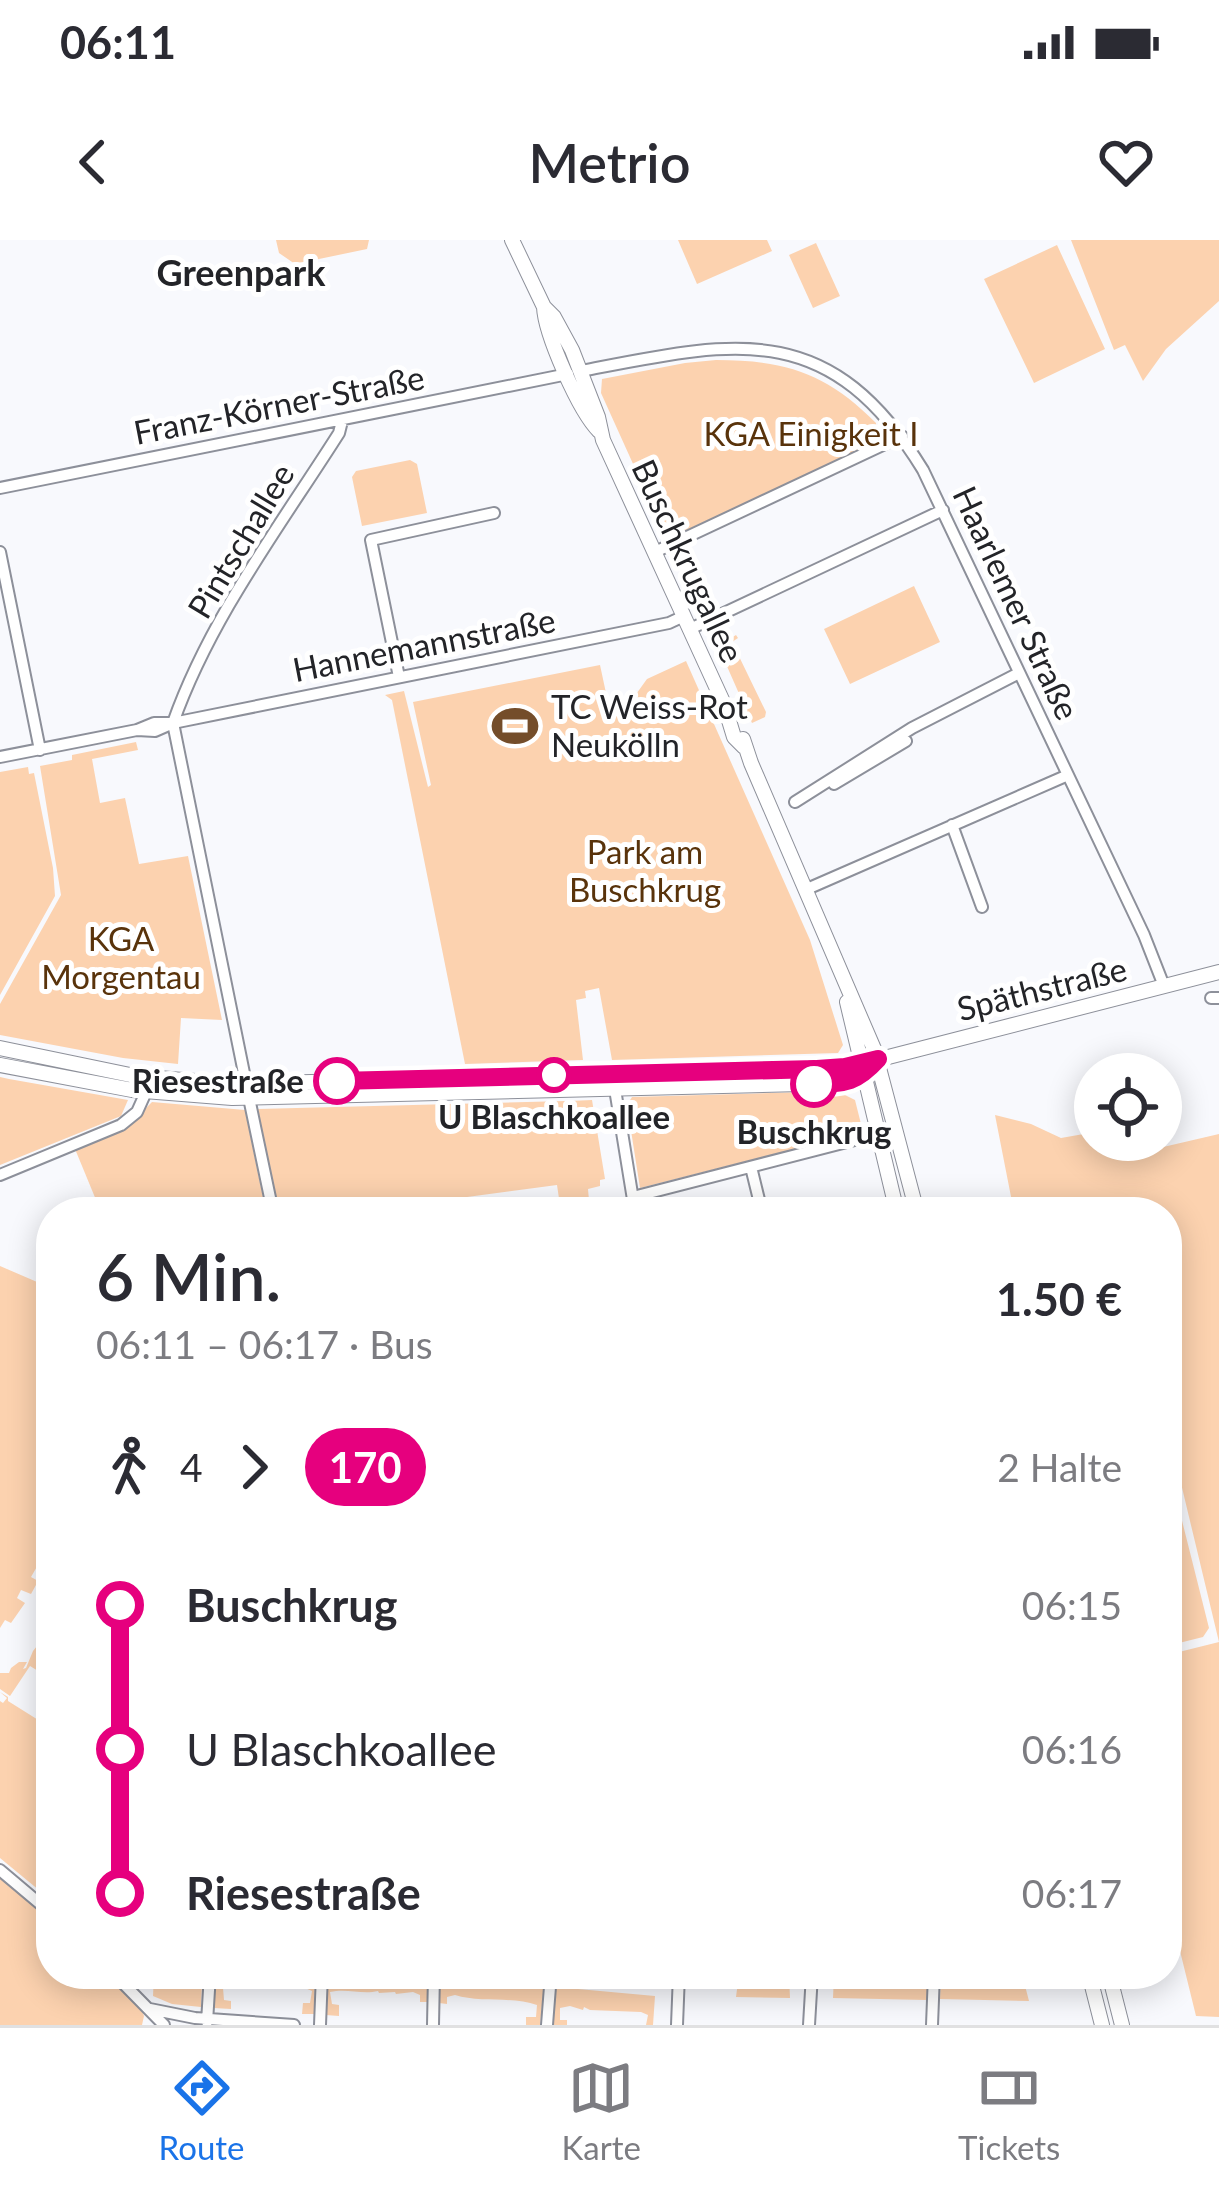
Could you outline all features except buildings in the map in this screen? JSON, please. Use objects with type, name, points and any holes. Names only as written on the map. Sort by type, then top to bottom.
[{"type":"main road","name":"Buschkrugallee","points":[[512,240],[544,307],[544,321],[598,417],[599,431],[728,715],[739,726],[878,1059],[913,1197]]},
{"type":"main road","name":"Späthstraße","points":[[247,1091],[862,1070],[878,1059],[1219,972]]},
{"type":"main road","name":"Buschkrugallee","points":[[841,973],[894,1197]]},
{"type":"main road","points":[[0,1048],[136,1076],[247,1091]]},
{"type":"main road","points":[[0,1066],[146,1092],[247,1091]]},
{"type":"main road","points":[[1093,1989],[1102,2025]]},
{"type":"main road","points":[[1113,1989],[1122,2025]]},
{"type":"street","name":"Haarlemer Straße","points":[[574,373],[702,349],[772,350],[801,358],[847,381],[875,404],[923,470],[1164,986]]},
{"type":"street","name":"Franz-Körner-Straße","points":[[0,488],[574,373]]},
{"type":"street","name":"Pintschallee","points":[[173,723],[244,582],[339,433],[341,421]]},
{"type":"street","points":[[655,552],[902,436]]},
{"type":"street","name":"Hannemannstraße","points":[[0,758],[687,623],[943,511]]},
{"type":"street","points":[[399,677],[371,540],[494,513]]},
{"type":"street","points":[[0,552],[40,750]]},
{"type":"street","points":[[773,813],[804,802],[956,705],[1018,674]]},
{"type":"street","points":[[187,690],[207,715]]},
{"type":"street","points":[[173,723],[270,1197]]},
{"type":"street","points":[[806,890],[1068,775]]},
{"type":"street","points":[[952,825],[982,907]]},
{"type":"street","points":[[614,1081],[633,1197],[878,1134]]},
{"type":"street","points":[[0,1175],[121,1126],[137,1112],[146,1092]]},
{"type":"street","points":[[751,1167],[758,1197]]},
{"type":"street","points":[[0,1870],[36,1900]]},
{"type":"street","points":[[129,1989],[164,2025]]},
{"type":"street","points":[[207,2022],[209,1989]]},
{"type":"street","points":[[320,2025],[321,1989]]},
{"type":"street","points":[[433,2025],[434,1989]]},
{"type":"street","points":[[547,2025],[550,1989]]},
{"type":"street","points":[[677,2025],[678,1989]]},
{"type":"street","points":[[809,2025],[811,1989]]},
{"type":"street","points":[[932,2025],[933,1989]]},
{"type":"street","points":[[150,2009],[207,2022],[294,2025]]},
{"type":"street","points":[[147,2025],[150,2009]]},
{"type":"green space","points":[[276,240],[369,240],[367,249],[295,264],[279,253]]},
{"type":"green space","points":[[678,240],[767,240],[772,251],[697,284]]},
{"type":"green space","points":[[1071,240],[1219,240],[1219,301],[1166,349],[1143,381],[1125,345],[1114,350]]},
{"type":"green space","points":[[816,243],[840,296],[813,308],[789,255]]},
{"type":"green space","points":[[1057,245],[1105,349],[1034,383],[984,279]]},
{"type":"green space","name":"KGA Einigkeit I","points":[[716,360],[784,367],[822,381],[876,423],[881,440],[667,539],[601,393],[602,379]]},
{"type":"green space","points":[[410,460],[417,464],[427,513],[362,526],[352,477],[356,471]]},
{"type":"green space","points":[[914,586],[940,642],[850,684],[824,629]]},
{"type":"green space","points":[[736,635],[732,642],[766,712],[752,723],[718,646]]},
{"type":"green space","name":"Park am Buschkrug","points":[[686,661],[810,940],[843,1045],[838,1053],[612,1060],[599,988],[585,991],[586,998],[576,1000],[583,1060],[465,1064],[392,700],[385,695],[404,691],[428,787],[413,702],[600,665],[609,707],[634,697],[647,679]]},
{"type":"green space","name":"KGA Morgentau","points":[[136,742],[138,750],[92,759],[100,803],[125,798],[139,864],[188,856],[222,1020],[181,1018],[178,1064],[0,1035],[0,1004],[61,895],[40,766]]},
{"type":"green space","points":[[28,767],[29,774],[34,773],[55,896],[0,995],[0,772]]},
{"type":"green space","points":[[0,1077],[128,1100],[121,1116],[0,1165]]},
{"type":"green space","points":[[843,1094],[855,1100],[863,1132],[640,1188],[627,1105],[632,1097]]},
{"type":"green space","points":[[592,1100],[605,1179],[588,1189],[589,1197],[559,1197],[557,1185],[467,1197],[275,1197],[258,1109],[569,1103]]},
{"type":"green space","points":[[152,1102],[245,1110],[263,1197],[95,1197],[75,1149],[127,1127]]},
{"type":"green space","points":[[995,1115],[1061,1138],[1074,1136],[1074,1161],[1182,1161],[1182,1143],[1219,1134],[1219,1642],[1182,1488],[1182,1197],[1011,1197]]},
{"type":"green space","points":[[0,1266],[36,1282],[36,1568],[31,1577],[36,1585],[31,1594],[21,1590],[17,1598],[25,1603],[11,1623],[5,1620],[0,1628]]},
{"type":"green space","points":[[1182,1521],[1209,1628],[1203,1637],[1182,1642]]},
{"type":"green space","points":[[1219,1642],[1219,2017],[1196,2016],[1182,1959],[1182,1651]]},
{"type":"green space","points":[[36,1647],[36,1670],[30,1666],[10,1696],[0,1689],[0,1673],[9,1673],[19,1662],[27,1662],[26,1668]]},
{"type":"green space","points":[[0,1692],[36,1719],[36,1888],[0,1858],[0,1701],[7,1698]]},
{"type":"green space","points":[[0,1878],[36,1908],[36,1989],[121,1989],[144,2016],[142,2025],[0,2025]]},
{"type":"green space","points":[[153,1989],[202,1989],[201,2007],[172,2004],[153,1996]]},
{"type":"green space","points":[[215,1989],[223,1989],[231,2009],[214,2008]]},
{"type":"green space","points":[[307,1989],[315,1989],[314,2014],[302,2014],[303,2003],[310,2003],[312,1991]]},
{"type":"green space","points":[[327,1989],[427,1989],[427,2002],[420,2002],[420,1995],[413,1992],[330,1992],[332,2004],[339,2005],[339,2016],[326,2015]]},
{"type":"green space","points":[[439,1989],[544,1989],[540,2025],[526,2025],[526,2017],[536,2017],[537,2005],[528,2002],[455,1995],[447,1997],[447,2004],[439,2003]]},
{"type":"green space","points":[[556,1989],[655,1996],[653,2025],[646,2025],[648,2015],[641,2012],[570,2006],[560,2008],[560,2020],[567,2020],[567,2025],[553,2025]]},
{"type":"green space","points":[[737,1989],[790,1989],[790,1998],[736,1997]]},
{"type":"green space","points":[[833,1989],[927,1989],[927,2000],[833,1998]]},
{"type":"green space","points":[[940,1989],[1026,1989],[1029,2001],[940,1999]]},
{"type":"bus line","name":"170","points":[[337,1081],[817,1069],[878,1059],[853,1081],[814,1084]]},
{"type":"place","name":"TC Weiss-Rot Neukölln","points":[[515,726]]},
{"type":"place","name":"U Blaschkoallee","points":[[554,1075]]},
{"type":"place","name":"Riesestraße","points":[[337,1081]]},
{"type":"place","name":"Buschkrug","points":[[814,1084]]},
{"type":"district","name":"Greenpark","points":[[241,273]]}]
